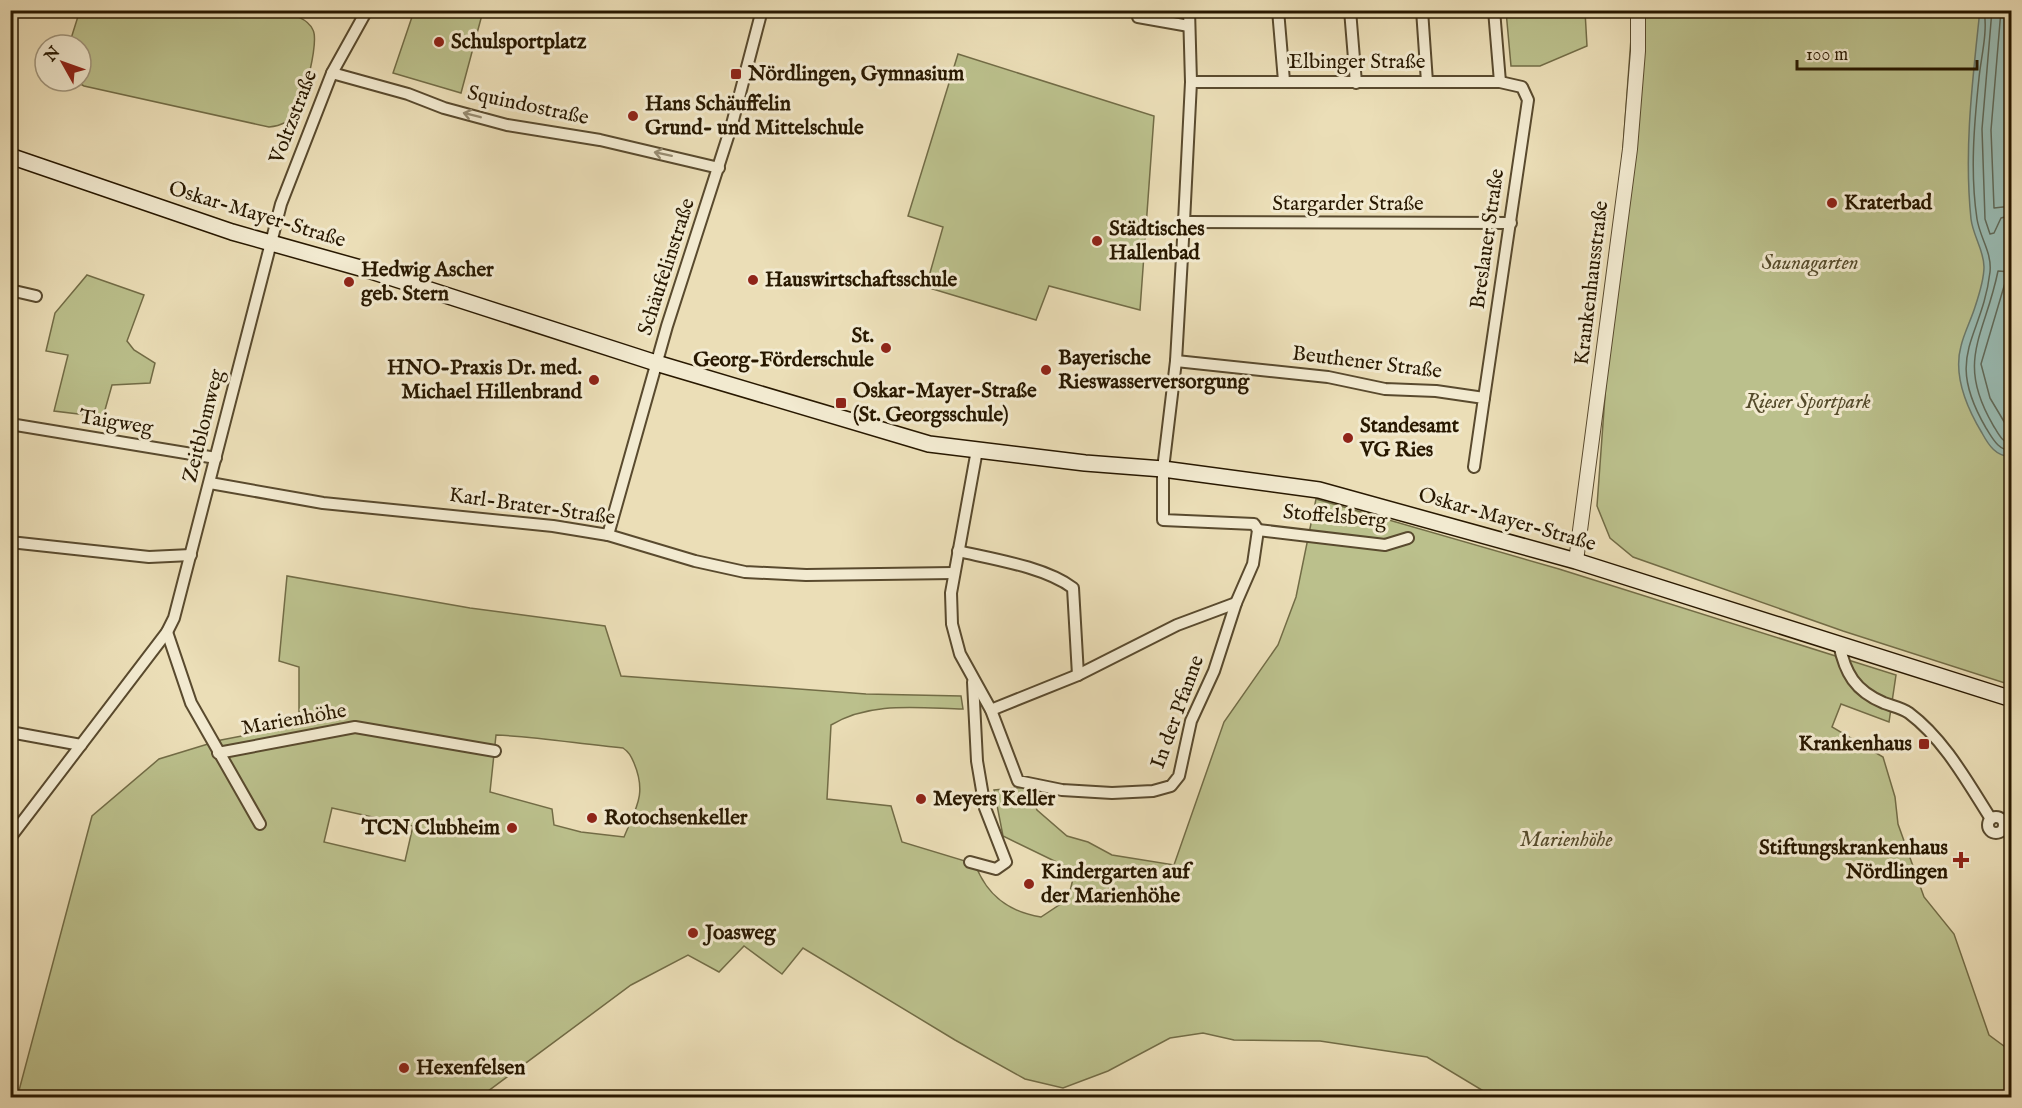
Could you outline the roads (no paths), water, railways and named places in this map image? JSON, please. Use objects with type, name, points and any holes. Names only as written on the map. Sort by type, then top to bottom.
[{"type":"main road","name":"Oskar-Mayer-Straße","points":[[10,156],[190,218],[470,302],[656,363],[929,444],[1163,469],[1319,490],[1576,561],[2012,699]]},
{"type":"street","name":"Voltzstraße","points":[[269,242],[281,204],[332,73],[367,10]]},
{"type":"street","name":"Schäufelinstraße","points":[[608,535],[642,422],[656,363],[719,168],[762,10]]},
{"type":"street","points":[[1137,10],[1138,17],[1189,26]]},
{"type":"street","points":[[1189,10],[1191,82],[1184,222],[1176,361],[1163,469],[1163,520],[1254,524],[1258,530]]},
{"type":"street","points":[[1278,10],[1284,81]]},
{"type":"street","points":[[1350,10],[1356,83]]},
{"type":"street","points":[[1422,10],[1427,82]]},
{"type":"street","points":[[1494,10],[1500,82]]},
{"type":"street","name":"Krankenhausstraße","points":[[1576,561],[1630,149],[1638,51],[1638,10]]},
{"type":"street","name":"Squindostraße","points":[[332,73],[408,94],[444,108],[507,124],[600,140],[719,168]]},
{"type":"street","name":"Elbinger Straße","points":[[1191,82],[1500,82],[1522,87]]},
{"type":"street","name":"Breslauer Straße","points":[[1484,398],[1528,100],[1522,87]]},
{"type":"street","name":"Stargarder Straße","points":[[1184,222],[1511,223]]},
{"type":"street","name":"Zeitblomweg","points":[[10,838],[167,632],[174,618],[268,257],[269,242]]},
{"type":"street","points":[[10,290],[36,296]]},
{"type":"street","name":"Beuthener Straße","points":[[1176,361],[1328,377],[1385,388],[1436,391],[1484,398]]},
{"type":"street","points":[[1474,466],[1484,398]]},
{"type":"street","name":"Taigweg","points":[[10,424],[216,458]]},
{"type":"street","name":"In der Pfanne","points":[[976,450],[951,593],[952,624],[960,654],[991,711],[1018,781],[1062,790],[1112,793],[1153,791],[1171,786],[1179,776],[1191,721],[1214,671],[1236,603],[1253,564],[1258,530]]},
{"type":"street","name":"Karl-Brater-Straße","points":[[210,483],[323,503],[553,526],[608,535],[695,561],[745,572],[806,575],[954,573]]},
{"type":"street","name":"Stoffelsberg","points":[[1258,530],[1385,545],[1408,538]]},
{"type":"street","points":[[10,542],[149,557],[191,555]]},
{"type":"street","points":[[958,551],[1021,567],[1064,581],[1073,588],[1078,675]]},
{"type":"street","name":"In der Pfanne","points":[[991,711],[1078,675],[1177,625],[1236,603]]},
{"type":"street","points":[[167,632],[191,703],[218,753]]},
{"type":"street","points":[[1839,644],[1843,666],[1851,681],[1881,702],[1909,712],[1939,744],[1991,819]]},
{"type":"street","points":[[970,862],[996,869],[1006,862],[985,808],[976,761],[972,676]]},
{"type":"street","name":"Marienhöhe","points":[[260,824],[218,753],[354,727],[495,751]]},
{"type":"street","points":[[10,732],[81,745]]},
{"type":"water","points":[[1978,11],[2011,11],[2012,160],[2008,249],[2012,272],[2011,457],[1997,452],[1990,446],[1976,423],[1963,391],[1959,368],[1961,346],[1978,298],[1984,272],[1984,261],[1971,219],[1968,169]]},
{"type":"place","name":"Schulsportplatz","points":[[439,42]]},
{"type":"place","name":"Nördlingen, Gymnasium","points":[[736,74]]},
{"type":"place","name":"Hans Schäuffelin Grund- und Mittelschule","points":[[633,116]]},
{"type":"place","name":"Kraterbad","points":[[1832,203]]},
{"type":"place","name":"Städtisches Hallenbad","points":[[1097,241]]},
{"type":"place","name":"Hauswirtschaftsschule","points":[[753,280]]},
{"type":"place","name":"Hedwig Ascher geb. Stern","points":[[349,282]]},
{"type":"place","name":"St. Georg-Förderschule","points":[[886,348]]},
{"type":"place","name":"Bayerische Rieswasserversorgung","points":[[1046,370]]},
{"type":"place","name":"HNO-Praxis Dr. med. Michael Hillenbrand","points":[[594,380]]},
{"type":"place","name":"Oskar-Mayer-Straße (St. Georgsschule)","points":[[841,403]]},
{"type":"place","name":"Standesamt VG Ries","points":[[1348,438]]},
{"type":"place","name":"Krankenhaus","points":[[1924,744]]},
{"type":"place","name":"Meyers Keller","points":[[921,799]]},
{"type":"place","name":"Rotochsenkeller","points":[[592,818]]},
{"type":"place","name":"TCN Clubheim","points":[[512,828]]},
{"type":"place","name":"Stiftungskrankenhaus Nördlingen","points":[[1961,860]]},
{"type":"place","name":"Kindergarten auf der Marienhöhe","points":[[1029,884]]},
{"type":"place","name":"Joasweg","points":[[693,933]]},
{"type":"place","name":"Hexenfelsen","points":[[404,1068]]},
{"type":"park label","name":"Saunagarten","points":[[1810,263]]},
{"type":"park label","name":"Rieser Sportpark","points":[[1808,402]]}]
